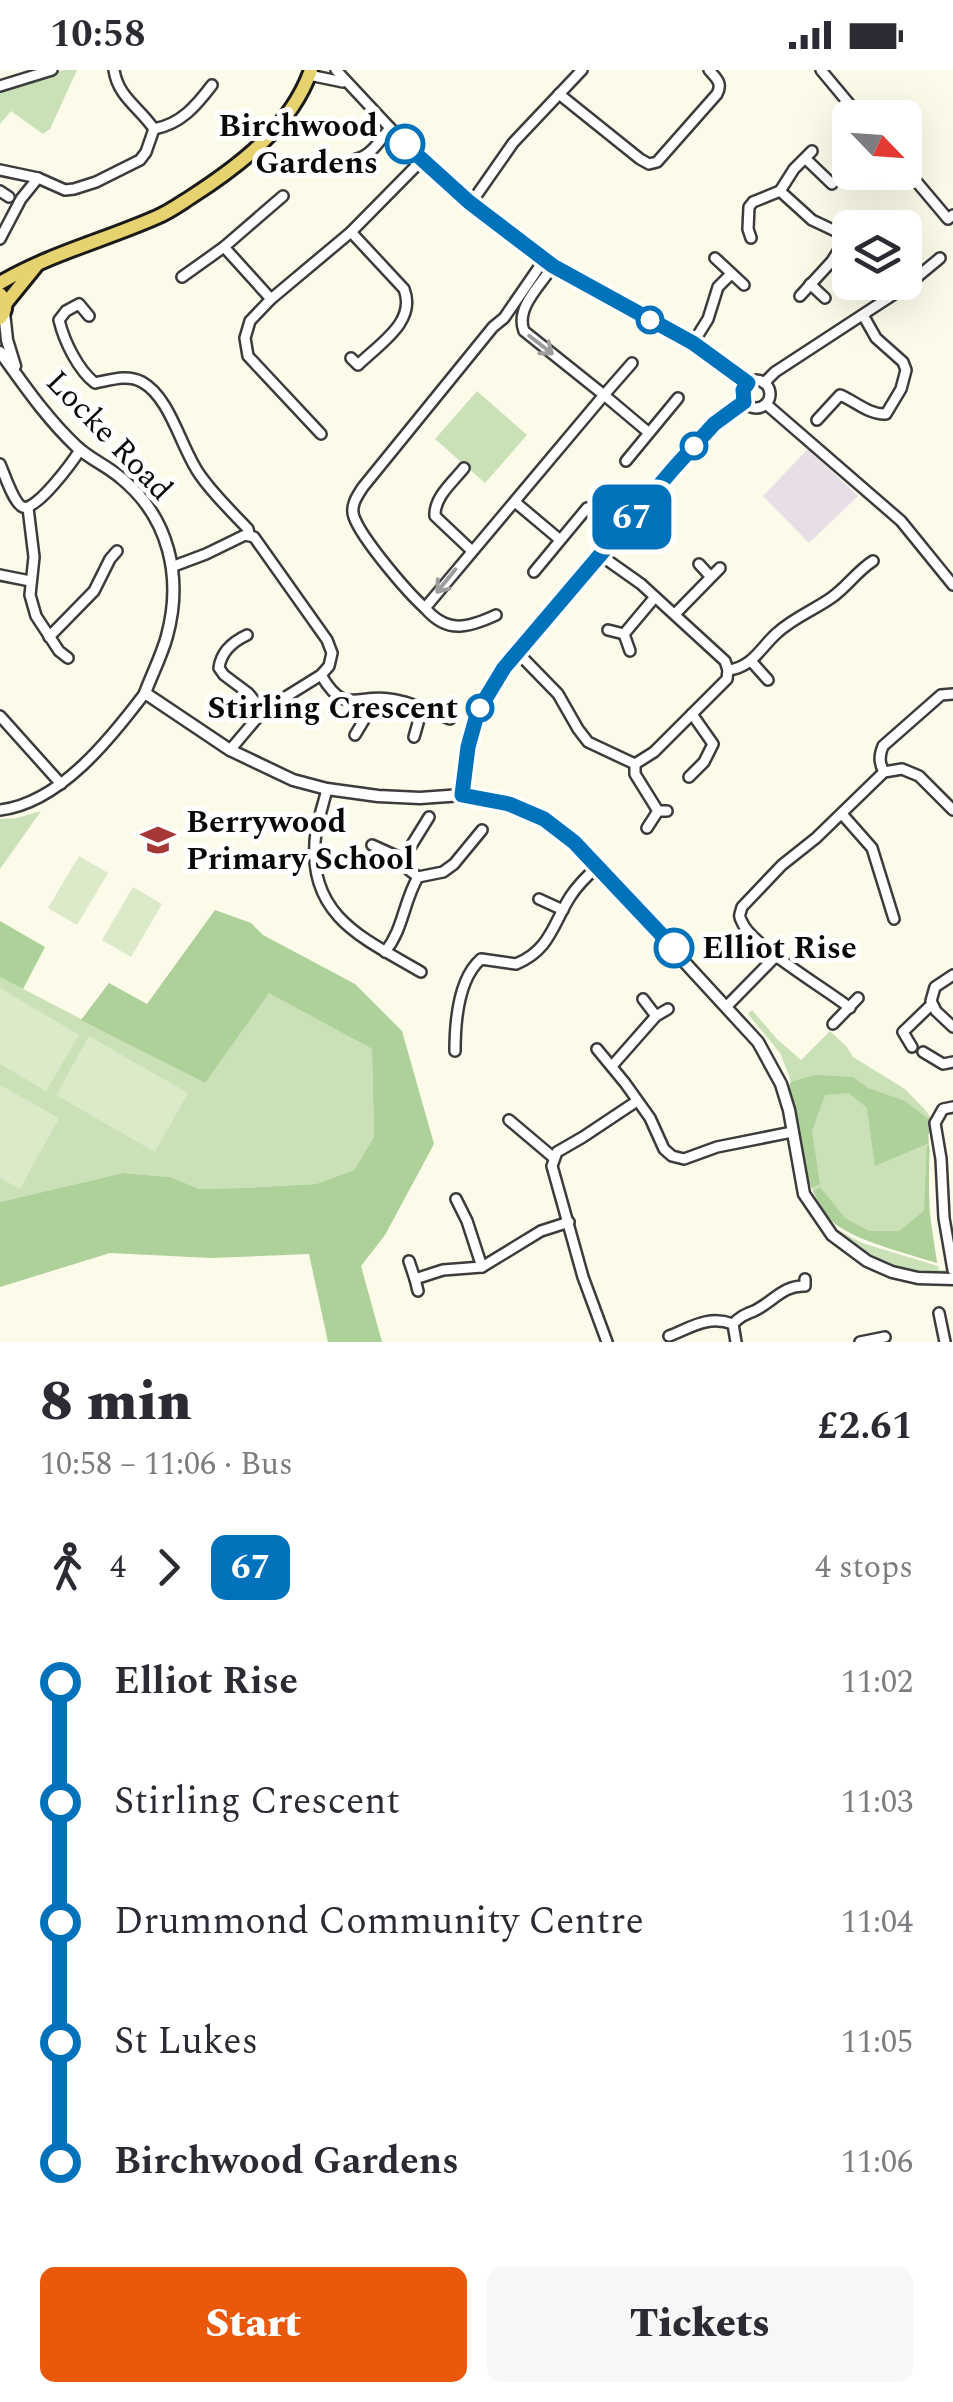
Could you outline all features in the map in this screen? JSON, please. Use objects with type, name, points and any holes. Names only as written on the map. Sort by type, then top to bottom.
[{"type":"main road","points":[[0,283],[20,271],[162,216],[221,178],[262,144],[294,106],[310,72]]},
{"type":"main road","points":[[2,307],[38,264]]},
{"type":"street","points":[[0,86],[52,70]]},
{"type":"street","points":[[114,70],[120,92],[142,111],[154,129]]},
{"type":"street","points":[[336,70],[421,161],[549,263],[693,343],[748,383]]},
{"type":"street","points":[[469,202],[513,143],[582,70]]},
{"type":"street","points":[[559,94],[649,164],[657,162],[717,94],[719,82],[709,70]]},
{"type":"street","points":[[820,70],[846,100]]},
{"type":"street","points":[[310,72],[350,85]]},
{"type":"street","points":[[154,129],[177,122],[212,85]]},
{"type":"street","points":[[353,161],[371,151],[390,128]]},
{"type":"street","points":[[0,170],[38,178],[66,190],[96,182],[140,160],[154,129]]},
{"type":"street","points":[[751,238],[749,207],[780,191],[809,155],[832,184]]},
{"type":"street","points":[[321,434],[248,356],[244,338],[250,321],[352,232],[421,161]]},
{"type":"street","points":[[0,238],[38,178]]},
{"type":"street","points":[[922,188],[948,219],[953,215]]},
{"type":"street","points":[[780,191],[812,220],[832,230]]},
{"type":"street","points":[[186,270],[277,208],[284,196]]},
{"type":"street","points":[[352,232],[404,289],[408,300],[403,322],[354,365]]},
{"type":"street","points":[[224,247],[271,299]]},
{"type":"street","points":[[715,258],[744,285]]},
{"type":"street","points":[[922,272],[940,258]]},
{"type":"street","points":[[800,296],[832,261]]},
{"type":"street","points":[[549,263],[522,310],[524,331],[648,432]]},
{"type":"street","points":[[496,615],[466,626],[450,626],[433,617],[408,592],[369,541],[353,515],[354,501],[549,263]]},
{"type":"street","points":[[693,343],[708,318],[718,288],[730,274]]},
{"type":"street","points":[[810,284],[824,298]]},
{"type":"street","points":[[89,316],[81,299],[66,310],[60,324],[86,376],[96,383],[126,377],[140,380],[153,390],[198,472],[248,528],[327,640],[332,653],[329,666],[321,675],[264,711],[230,750]]},
{"type":"street","points":[[764,383],[884,300]]},
{"type":"street","name":"Locke Road","points":[[2,307],[18,376]]},
{"type":"street","points":[[817,420],[840,395],[868,410],[886,414],[901,389],[906,370],[903,362],[876,338],[863,315]]},
{"type":"street","name":"Locke Road","points":[[0,352],[38,404],[80,450],[122,478],[145,502],[162,528],[174,566],[174,601],[167,637],[145,693],[102,746],[61,784],[14,809],[0,810]]},
{"type":"street","points":[[425,608],[632,363]]},
{"type":"street","points":[[744,402],[743,390],[756,380],[764,383],[770,393],[766,404]]},
{"type":"street","points":[[626,461],[678,398]]},
{"type":"street","points":[[744,402],[755,408],[766,404]]},
{"type":"street","points":[[462,795],[468,747],[478,711],[504,668],[674,468],[714,424],[744,402]]},
{"type":"street","points":[[766,404],[901,521],[953,585]]},
{"type":"street","points":[[300,431],[309,423]]},
{"type":"street","points":[[0,464],[15,498],[28,508],[62,475],[80,450]]},
{"type":"street","points":[[464,468],[438,500],[434,516],[472,550]]},
{"type":"street","points":[[515,502],[559,539]]},
{"type":"street","points":[[28,508],[34,557],[30,595],[36,616],[60,655]]},
{"type":"street","points":[[534,572],[587,508]]},
{"type":"street","points":[[174,566],[250,534]]},
{"type":"street","points":[[49,637],[94,590],[117,551]]},
{"type":"street","points":[[600,555],[675,614],[726,660],[728,670],[727,679],[654,752],[636,764]]},
{"type":"street","points":[[728,670],[740,670],[777,633],[842,590],[873,560]]},
{"type":"street","points":[[699,564],[710,576]]},
{"type":"street","points":[[675,614],[720,568]]},
{"type":"street","points":[[0,575],[30,581]]},
{"type":"street","points":[[102,578],[111,586]]},
{"type":"street","points":[[624,634],[655,597]]},
{"type":"street","points":[[608,630],[624,634]]},
{"type":"street","points":[[624,634],[630,651]]},
{"type":"street","points":[[238,636],[224,653],[219,668],[264,711]]},
{"type":"street","points":[[518,653],[558,694],[588,742],[636,764]]},
{"type":"street","points":[[751,661],[768,680]]},
{"type":"street","points":[[321,675],[328,688],[352,702],[390,698],[450,719]]},
{"type":"street","points":[[145,693],[230,750],[293,780],[327,789],[392,797],[462,795],[509,804],[544,819],[574,842],[758,1042],[777,1074],[789,1110],[804,1194],[832,1235],[867,1262],[892,1272],[953,1279]]},
{"type":"street","points":[[884,772],[880,756],[883,746],[941,695],[953,694]]},
{"type":"street","points":[[354,735],[376,700]]},
{"type":"street","points":[[414,737],[422,710]]},
{"type":"street","points":[[689,778],[718,743],[692,714]]},
{"type":"street","points":[[0,716],[61,784]]},
{"type":"street","points":[[636,764],[636,774],[662,811],[647,828]]},
{"type":"street","points":[[850,1008],[776,956],[743,926],[742,907],[884,772],[902,769],[919,776],[953,810]]},
{"type":"street","points":[[327,789],[314,841],[324,899],[350,928],[421,972]]},
{"type":"street","points":[[842,814],[872,848],[894,920]]},
{"type":"street","points":[[402,859],[429,816]]},
{"type":"street","points":[[372,845],[402,859],[418,877],[445,877],[482,830]]},
{"type":"street","points":[[455,1051],[460,1036],[454,1025],[473,966],[481,958],[516,964],[526,960],[552,934],[574,890],[596,867]]},
{"type":"street","points":[[385,952],[396,939],[408,893],[418,877]]},
{"type":"street","points":[[538,899],[563,910]]},
{"type":"street","points":[[876,914],[889,908]]},
{"type":"street","points":[[727,1006],[776,956]]},
{"type":"street","points":[[953,974],[935,988],[931,1001],[953,1027]]},
{"type":"street","points":[[833,1024],[858,998]]},
{"type":"street","points":[[643,999],[656,1016]]},
{"type":"street","points":[[912,1046],[903,1032],[932,1004]]},
{"type":"street","points":[[612,1066],[656,1016],[668,1009]]},
{"type":"street","points":[[597,1049],[650,1118],[664,1149],[672,1156],[684,1159],[717,1147],[792,1132]]},
{"type":"street","points":[[923,1052],[943,1064],[953,1062]]},
{"type":"street","points":[[608,1342],[584,1278],[552,1166],[557,1152],[637,1101]]},
{"type":"street","points":[[953,1107],[943,1109],[935,1122],[948,1194],[953,1270]]},
{"type":"street","points":[[509,1120],[554,1158]]},
{"type":"street","points":[[456,1198],[482,1267]]},
{"type":"street","points":[[414,1279],[443,1270],[482,1267],[519,1243],[569,1222]]},
{"type":"street","points":[[408,1260],[418,1291]]},
{"type":"street","points":[[733,1324],[744,1313],[788,1288],[806,1287]]},
{"type":"street","points":[[939,1313],[946,1342]]},
{"type":"street","points":[[669,1336],[683,1335],[706,1320],[733,1324]]},
{"type":"street","points":[[733,1324],[736,1342]]},
{"type":"street","points":[[860,1342],[884,1337]]},
{"type":"shaded area","points":[[808,449],[858,496],[809,543],[763,496]]},
{"type":"green space","points":[[63,70],[77,70],[50,129],[43,134],[11,111],[0,124],[0,88]]},
{"type":"green space","points":[[477,391],[527,435],[485,483],[435,439]]},
{"type":"green space","points":[[41,811],[0,869],[0,819]]},
{"type":"green space","points":[[79,856],[108,873],[77,925],[48,908]]},
{"type":"green space","points":[[133,887],[162,904],[131,957],[102,940]]},
{"type":"green space","points":[[215,910],[251,923],[263,935],[355,984],[402,1031],[434,1144],[385,1235],[361,1266],[382,1342],[328,1342],[309,1254],[211,1258],[110,1253],[0,1287],[0,1202],[123,1173],[170,1177],[200,1189],[316,1184],[354,1170],[374,1137],[372,1049],[269,993],[205,1083],[81,1020],[109,983],[147,1004]]},
{"type":"green space","points":[[0,921],[45,947],[23,989],[0,977]]},
{"type":"green space","points":[[0,977],[205,1083],[268,992],[372,1049],[374,1137],[354,1170],[316,1184],[200,1189],[170,1177],[123,1173],[0,1202]]},
{"type":"green space","points":[[0,988],[79,1035],[46,1091],[0,1064]]},
{"type":"green space","points":[[752,1010],[801,1060],[830,1031],[853,1057],[905,1089],[927,1112],[934,1123],[927,1135],[931,1226],[937,1263],[862,1238],[827,1216],[803,1166],[789,1075],[780,1053],[748,1014]]},
{"type":"green space","points":[[89,1036],[188,1093],[155,1152],[56,1095]]},
{"type":"green space","points":[[816,1075],[853,1077],[868,1088],[905,1101],[934,1123],[929,1143],[875,1166],[867,1108],[849,1093],[825,1095],[812,1131],[820,1184],[812,1188],[802,1164],[789,1085]]},
{"type":"green space","points":[[0,1085],[59,1118],[20,1189],[0,1178]]},
{"type":"green space","points":[[929,1145],[929,1209],[937,1263],[865,1240],[839,1227],[827,1216],[813,1191],[820,1187],[845,1218],[869,1231],[899,1231],[924,1211]]},
{"type":"green space","points":[[831,1226],[862,1243],[948,1272],[916,1274],[884,1264],[855,1247]]},
{"type":"bus line","name":"67","points":[[405,144],[469,202],[553,266],[693,343],[748,383],[743,390],[744,402],[714,424],[674,468],[504,668],[478,711],[465,766],[462,795],[509,804],[544,819],[574,842],[674,948]]},
{"type":"place","name":"Birchwood Gardens","points":[[405,144]]},
{"type":"place","name":"Stirling Crescent","points":[[480,708]]},
{"type":"place","name":"Berrywood Primary School","points":[[158,840]]},
{"type":"place","name":"Elliot Rise","points":[[674,948]]}]
